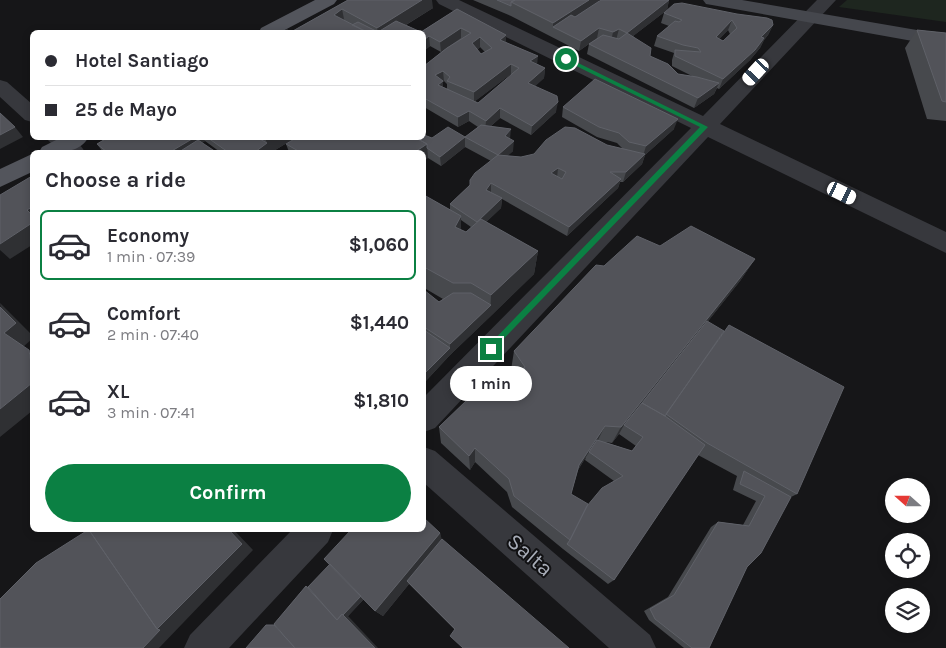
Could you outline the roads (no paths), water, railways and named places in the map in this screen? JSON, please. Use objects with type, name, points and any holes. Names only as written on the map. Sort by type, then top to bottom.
[{"type":"main road","points":[[272,30],[328,0]]},
{"type":"main road","points":[[712,0],[946,41]]},
{"type":"main road","points":[[890,30],[946,35]]},
{"type":"main road","points":[[0,179],[30,163]]},
{"type":"street","points":[[445,0],[946,243]]},
{"type":"street","points":[[426,416],[826,0]]},
{"type":"street","points":[[0,86],[30,113]]},
{"type":"street","name":"Salta","points":[[426,464],[637,648]]},
{"type":"street","points":[[203,648],[314,532]]}]
